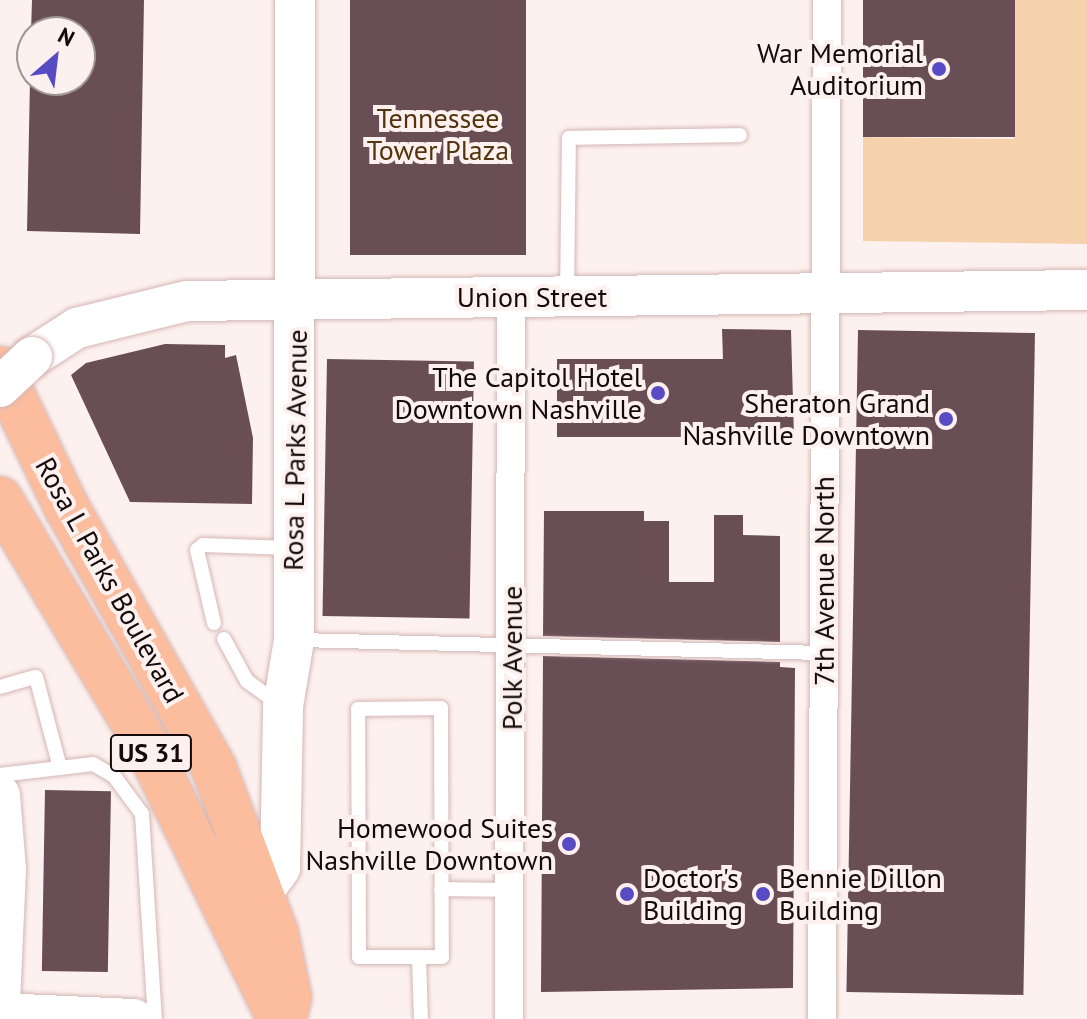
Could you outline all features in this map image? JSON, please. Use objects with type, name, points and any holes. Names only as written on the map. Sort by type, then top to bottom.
[{"type":"main road","name":"Rosa L Parks Avenue","points":[[262,893],[280,868],[283,706],[294,640],[297,299],[295,0]]},
{"type":"main road","name":"Union Street","points":[[0,387],[16,363],[77,328],[133,311],[187,301],[1087,290]]},
{"type":"main road","name":"Rosa L Parks Boulevard","points":[[16,363],[67,508],[214,768],[262,893],[287,975],[282,1019]]},
{"type":"main road","name":"Rosa L Parks Boulevard","points":[[0,499],[146,744],[282,1019]]},
{"type":"main road","points":[[0,795],[6,870],[0,1004]]},
{"type":"main road","points":[[0,1013],[134,1019]]},
{"type":"street","name":"7th Avenue North","points":[[822,1019],[827,0]]},
{"type":"street","name":"Polk Avenue","points":[[509,1019],[513,645],[511,297]]},
{"type":"lane","points":[[567,296],[569,138],[740,135]]},
{"type":"lane","points":[[214,623],[197,550],[203,545],[295,548]]},
{"type":"lane","points":[[224,639],[247,681],[283,706]]},
{"type":"lane","points":[[294,640],[824,653]]},
{"type":"lane","points":[[0,687],[36,677],[60,768]]},
{"type":"lane","points":[[441,708],[442,957],[419,957],[359,957],[358,709],[441,708]]},
{"type":"lane","points":[[0,775],[93,764],[114,776],[142,814],[155,1019]]},
{"type":"lane","points":[[441,889],[510,890]]},
{"type":"lane","points":[[419,957],[421,1019]]},
{"type":"shaded area","points":[[1015,0],[1087,0],[1087,244],[863,241],[863,137],[1014,139]]},
{"type":"building","points":[[32,0],[144,0],[140,234],[27,231],[30,96],[96,96],[96,16],[32,16]]},
{"type":"building","name":"Tennessee Tower Plaza","points":[[350,0],[526,0],[526,255],[350,255]]},
{"type":"building","name":"War Memorial Auditorium","points":[[863,0],[1015,0],[1015,137],[863,137]]},
{"type":"building","points":[[722,329],[791,330],[794,437],[557,437],[557,359],[723,359]]},
{"type":"building","points":[[858,330],[1035,333],[1023,995],[846,992]]},
{"type":"building","points":[[165,344],[225,345],[225,358],[236,355],[253,438],[252,504],[130,502],[71,375],[86,363]]},
{"type":"building","points":[[327,359],[474,362],[469,619],[323,616]]},
{"type":"building","points":[[544,511],[644,511],[644,521],[669,521],[669,582],[714,582],[714,515],[743,515],[743,535],[780,536],[780,642],[543,636]]},
{"type":"building","points":[[543,656],[780,662],[780,667],[795,668],[793,988],[541,992]]},
{"type":"building","points":[[45,790],[111,791],[108,972],[42,971]]},
{"type":"place","name":"War Memorial Auditorium","points":[[939,69]]},
{"type":"place","name":"The Capitol Hotel Downtown Nashville","points":[[658,393]]},
{"type":"place","name":"Sheraton Grand Nashville Downtown","points":[[946,419]]},
{"type":"place","name":"Homewood Suites Nashville Downtown","points":[[569,844]]},
{"type":"place","name":"Doctor's Building","points":[[627,894]]},
{"type":"place","name":"Bennie Dillon Building","points":[[763,894]]}]
